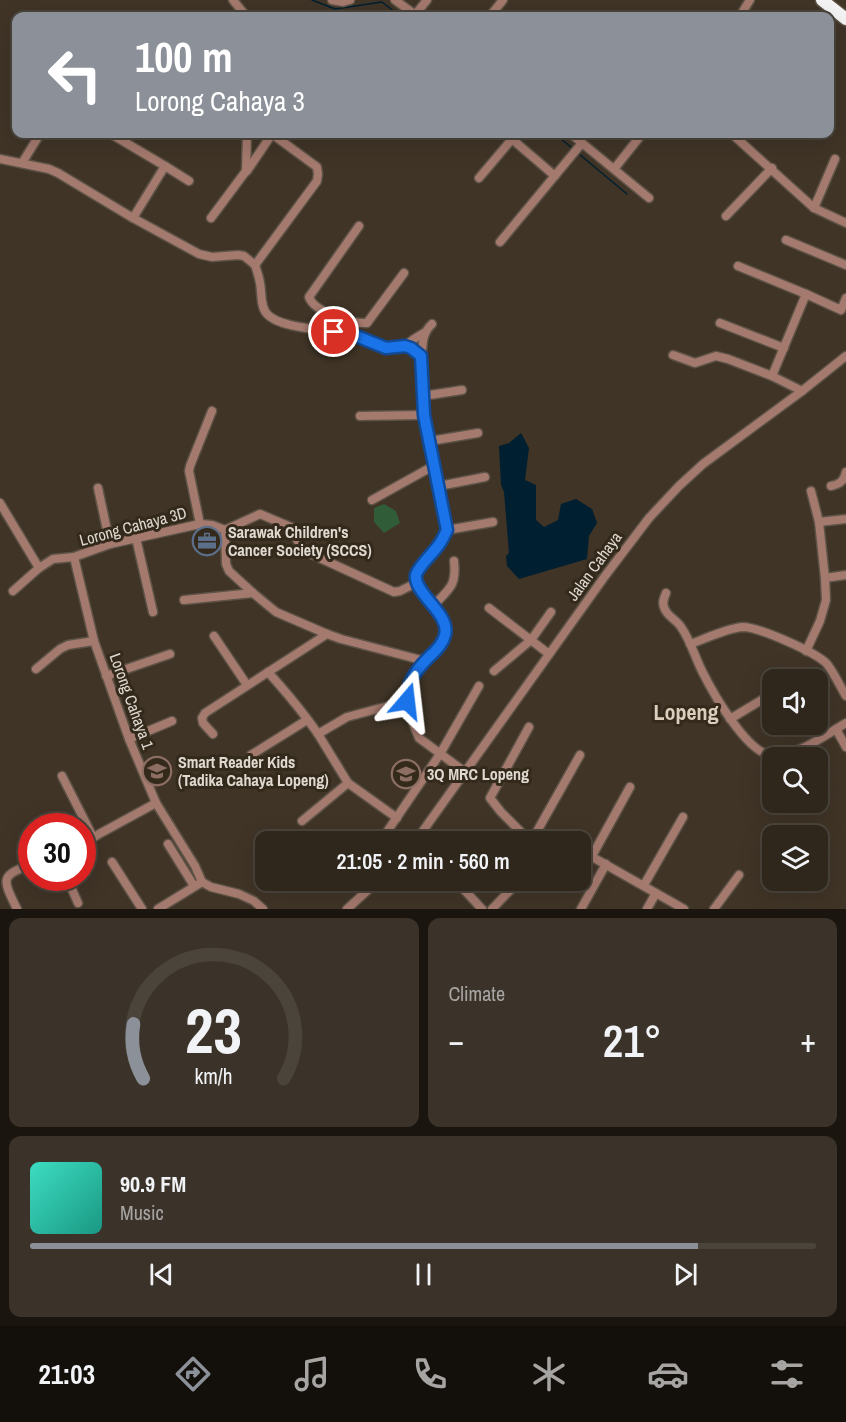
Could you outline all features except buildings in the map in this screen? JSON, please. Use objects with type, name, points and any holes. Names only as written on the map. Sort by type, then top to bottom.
[{"type":"highway","points":[[822,0],[846,20]]},
{"type":"highway","points":[[835,0],[846,9]]},
{"type":"street","points":[[233,0],[243,12]]},
{"type":"street","points":[[332,0],[343,2],[350,0]]},
{"type":"street","points":[[395,0],[411,12]]},
{"type":"street","points":[[493,12],[503,0]]},
{"type":"street","points":[[22,163],[38,138]]},
{"type":"street","points":[[118,138],[189,181]]},
{"type":"street","points":[[246,171],[248,138]]},
{"type":"street","points":[[211,218],[269,138]]},
{"type":"street","points":[[255,265],[317,181],[317,167],[277,138]]},
{"type":"street","points":[[478,178],[508,138]]},
{"type":"street","points":[[511,138],[555,176]]},
{"type":"street","points":[[576,138],[649,198]]},
{"type":"street","points":[[614,169],[639,138]]},
{"type":"street","points":[[737,138],[818,211],[846,223]]},
{"type":"street","points":[[500,242],[582,143]]},
{"type":"street","points":[[0,159],[58,173],[133,218],[200,254],[212,257],[244,256],[255,265],[260,280],[263,308],[268,316],[277,322],[359,337],[386,348],[405,346],[421,356]]},
{"type":"street","points":[[814,207],[835,159]]},
{"type":"street","points":[[133,218],[165,166]]},
{"type":"street","points":[[726,216],[772,168]]},
{"type":"street","points":[[359,226],[309,297],[310,302],[315,306],[338,317],[364,323]]},
{"type":"street","points":[[786,240],[846,265]]},
{"type":"street","points":[[738,266],[841,310],[846,298]]},
{"type":"street","points":[[364,323],[404,273]]},
{"type":"street","points":[[772,376],[806,294]]},
{"type":"street","points":[[359,337],[367,327],[364,323]]},
{"type":"street","points":[[720,323],[784,348]]},
{"type":"street","points":[[405,346],[424,333],[432,324]]},
{"type":"street","points":[[424,333],[421,356],[424,415],[447,530],[443,540],[416,574],[416,583],[445,623],[446,632],[437,650],[425,661],[410,683],[407,701],[419,738],[465,772]]},
{"type":"street","points":[[674,355],[694,363],[716,356],[772,376],[802,391]]},
{"type":"street","name":"Jalan Cahaya","points":[[422,831],[626,547],[662,503],[703,464],[846,356]]},
{"type":"street","points":[[423,396],[462,390]]},
{"type":"street","points":[[200,524],[189,471],[212,411]]},
{"type":"street","points":[[360,416],[424,415]]},
{"type":"street","points":[[430,441],[478,433]]},
{"type":"street","points":[[372,500],[435,465]]},
{"type":"street","points":[[831,486],[840,484],[846,472]]},
{"type":"street","points":[[439,486],[485,477]]},
{"type":"street","points":[[98,488],[110,544]]},
{"type":"street","points":[[806,651],[820,621],[826,600],[819,522],[811,491]]},
{"type":"street","points":[[0,503],[39,568]]},
{"type":"street","points":[[416,583],[394,592],[311,554],[295,539],[293,528],[264,515],[256,515],[225,530],[226,564],[230,571],[276,612],[327,634],[425,661]]},
{"type":"street","points":[[819,522],[846,519]]},
{"type":"street","points":[[447,530],[493,522]]},
{"type":"street","name":"Lorong Cahaya 3D","points":[[13,591],[53,559],[74,557],[110,544],[200,524],[212,525],[225,530]]},
{"type":"street","points":[[135,538],[153,612]]},
{"type":"street","name":"Lorong Cahaya 1","points":[[74,557],[94,641],[129,739],[156,803],[195,866],[198,884]]},
{"type":"street","points":[[433,606],[452,586],[456,575],[454,561]]},
{"type":"street","points":[[825,578],[846,575]]},
{"type":"street","points":[[666,593],[663,605],[667,614],[681,626],[702,672],[730,719],[742,734],[763,753],[772,755],[793,752],[846,723]]},
{"type":"street","points":[[184,600],[254,594]]},
{"type":"street","points":[[489,608],[549,654]]},
{"type":"street","points":[[494,671],[531,640],[551,612]]},
{"type":"street","points":[[690,644],[745,627],[776,637],[806,651],[826,664],[846,696]]},
{"type":"street","points":[[213,734],[203,723],[202,718],[205,712],[327,634]]},
{"type":"street","points":[[214,636],[247,685]]},
{"type":"street","points":[[36,669],[68,645],[94,641]]},
{"type":"street","points":[[106,676],[170,654]]},
{"type":"street","points":[[268,672],[300,708],[348,783],[397,818]]},
{"type":"street","points":[[388,831],[440,754],[479,686]]},
{"type":"street","points":[[730,719],[762,700]]},
{"type":"street","points":[[318,734],[347,717],[407,701]]},
{"type":"street","points":[[251,755],[307,720]]},
{"type":"street","points":[[129,739],[172,721]]},
{"type":"street","points":[[520,831],[490,798],[529,727]]},
{"type":"street","points":[[836,729],[846,747]]},
{"type":"street","points":[[537,831],[580,755]]},
{"type":"street","points":[[62,776],[81,813]]},
{"type":"street","points":[[302,820],[348,783]]},
{"type":"street","points":[[630,786],[592,856],[684,909]]},
{"type":"street","points":[[96,835],[156,803]]},
{"type":"street","points":[[644,885],[683,817]]},
{"type":"street","points":[[168,844],[198,884]]},
{"type":"street","points":[[112,862],[142,909]]},
{"type":"street","points":[[581,909],[606,864]]},
{"type":"street","points":[[17,909],[5,884],[5,879],[7,874],[18,869]]},
{"type":"street","points":[[714,909],[739,875]]},
{"type":"street","points":[[158,909],[198,884],[239,894],[254,901],[263,909]]},
{"type":"street","points":[[73,891],[78,903]]},
{"type":"street","points":[[347,909],[367,891]]},
{"type":"street","points":[[465,891],[482,909]]},
{"type":"street","points":[[492,909],[509,891]]},
{"type":"street","points":[[647,909],[656,893]]},
{"type":"green space","points":[[384,504],[396,511],[400,523],[384,533],[374,522],[374,508]]},
{"type":"water","points":[[521,433],[529,448],[525,480],[536,485],[536,520],[544,527],[558,520],[561,504],[576,499],[592,509],[597,523],[589,536],[587,559],[519,579],[507,566],[506,556],[509,553],[499,446],[509,443]]},
{"type":"waterway","points":[[312,0],[335,9],[382,2],[395,12]]},
{"type":"waterway","points":[[560,138],[572,148]]},
{"type":"waterway","points":[[579,154],[627,194]]},
{"type":"place","name":"Sarawak Children's Cancer Society (SCCS)","points":[[207,541]]},
{"type":"place","name":"Smart Reader Kids (Tadika Cahaya Lopeng)","points":[[157,771]]},
{"type":"place","name":"3Q MRC Lopeng","points":[[406,774]]},
{"type":"district","name":"Lopeng","points":[[686,712]]},
{"type":"route","points":[[334,332],[356,336],[386,348],[405,346],[421,356],[424,415],[447,530],[443,540],[416,574],[416,583],[445,623],[446,632],[437,650],[415,674],[407,692],[407,701]]}]
